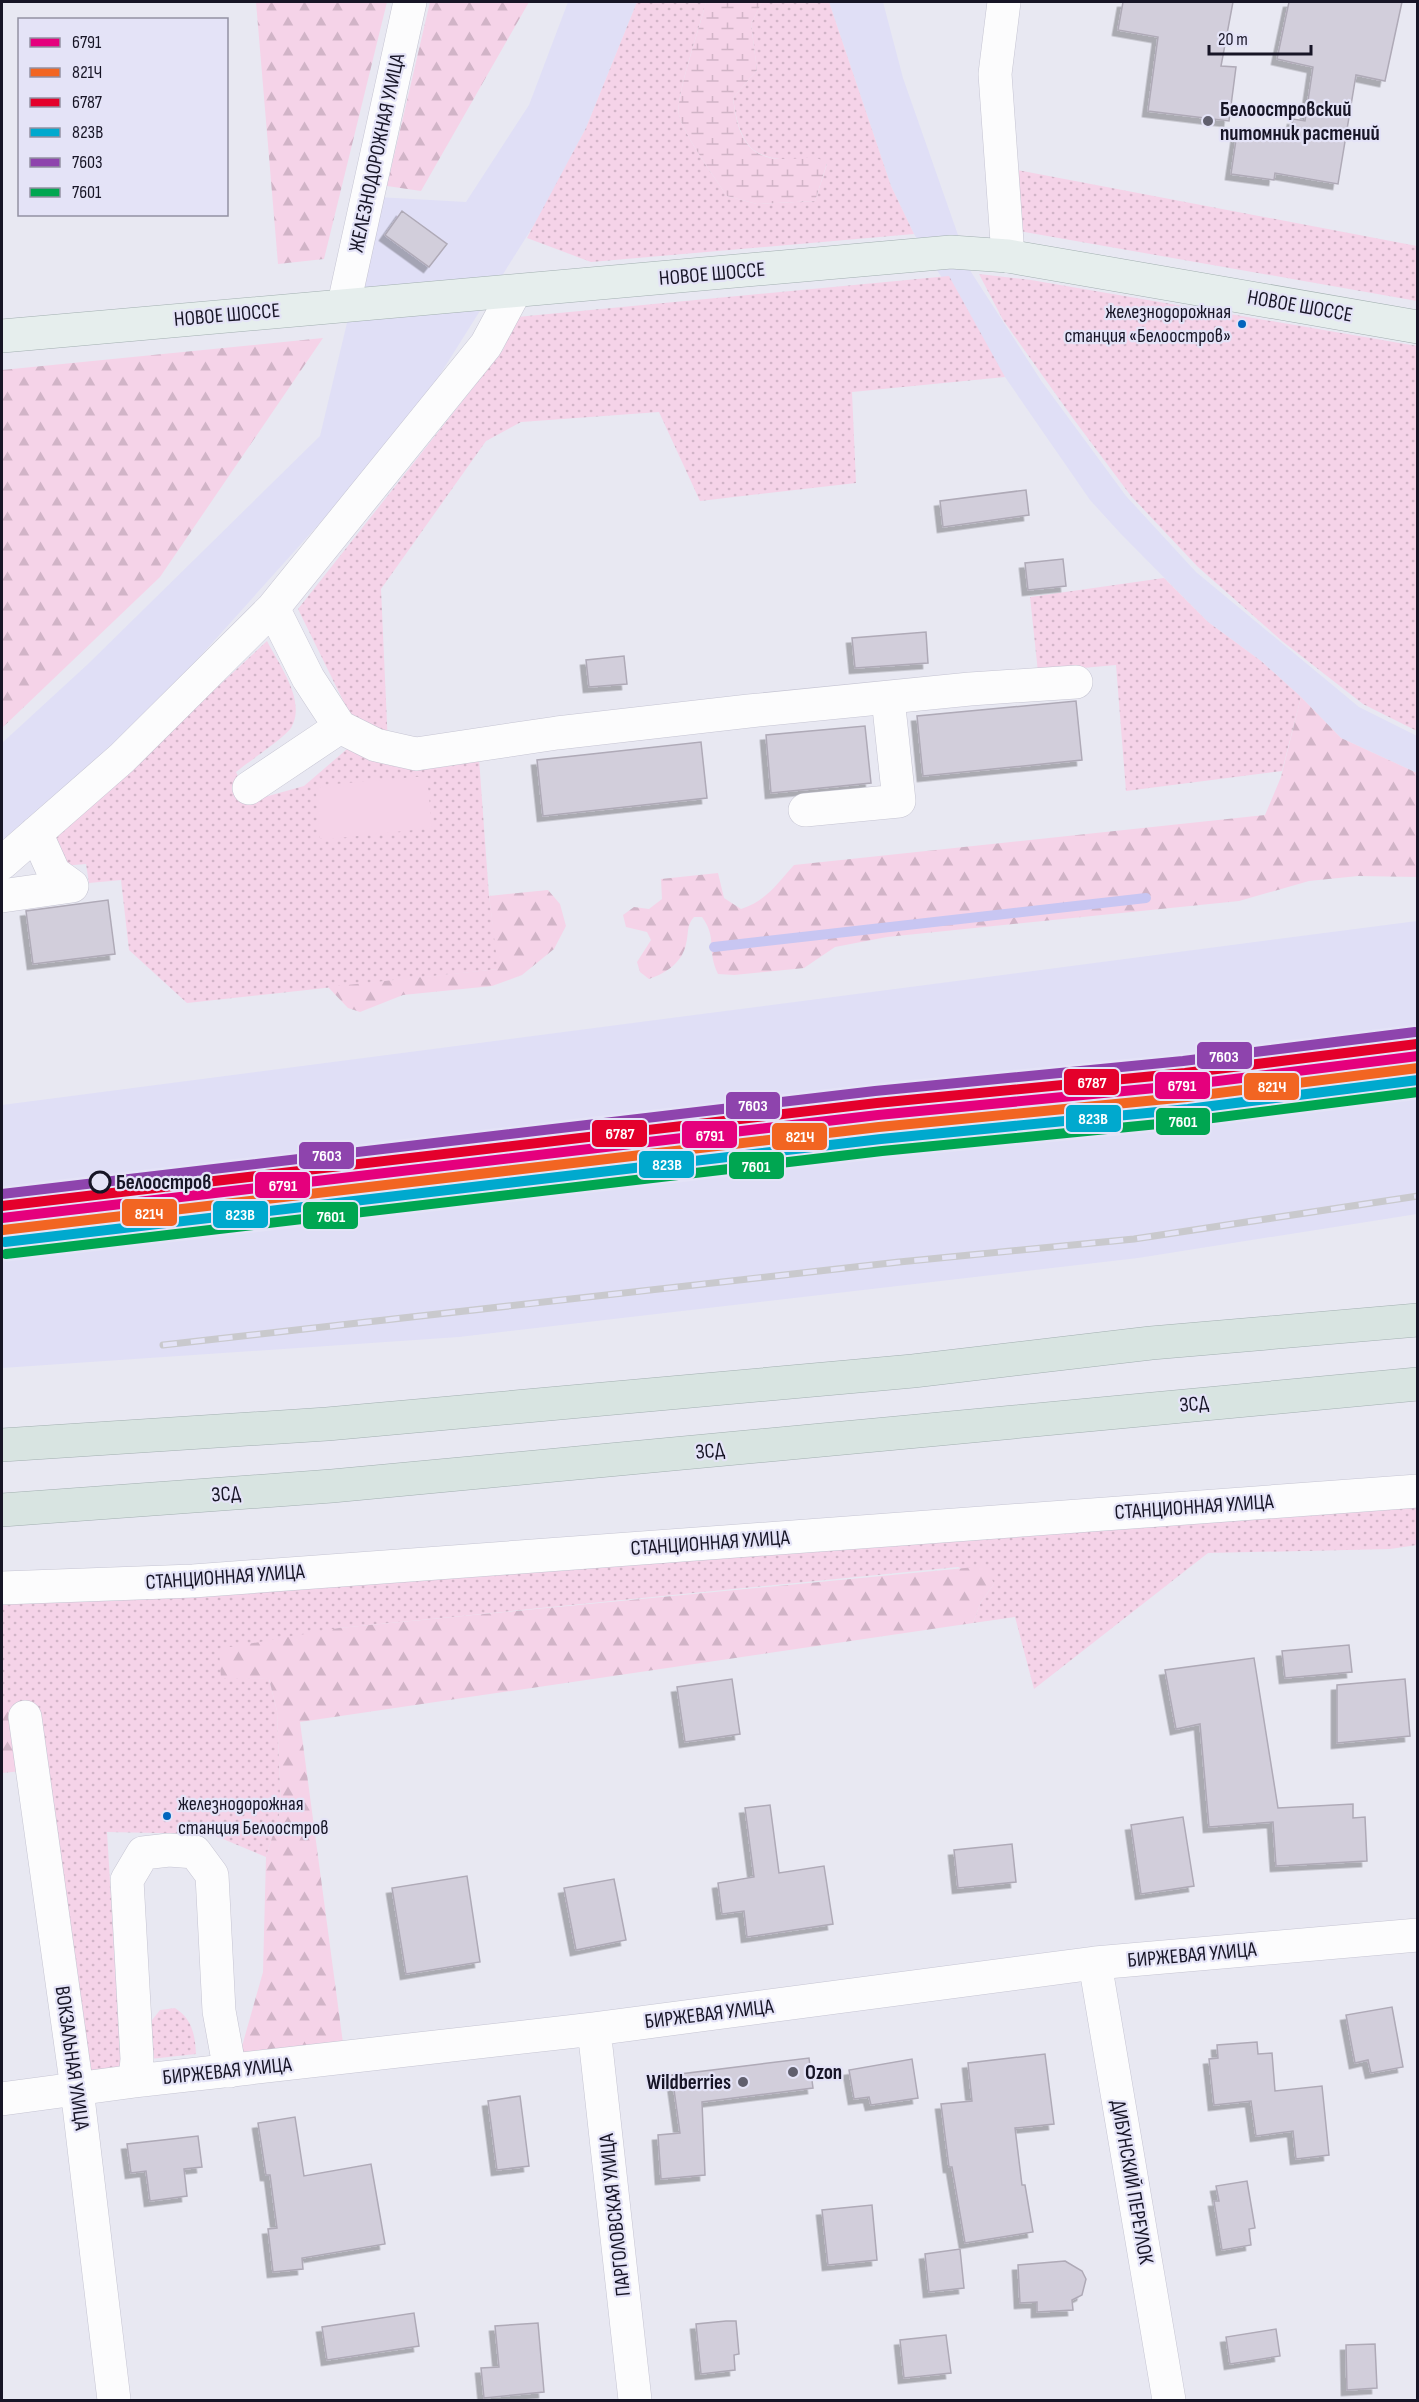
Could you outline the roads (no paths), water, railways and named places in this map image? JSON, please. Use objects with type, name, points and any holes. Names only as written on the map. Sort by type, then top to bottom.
[{"type":"highway","points":[[2,1444],[327,1425],[914,1371],[1151,1343],[1418,1320]]},
{"type":"highway","name":"ЗСД","points":[[2,1510],[332,1486],[1418,1384]]},
{"type":"main road","name":"НОВОЕ ШОССЕ","points":[[2,336],[344,304],[514,293],[951,252],[1008,256],[1418,327]]},
{"type":"street","name":"ЖЕЛЕЗНОДОРОЖНАЯ УЛИЦА","points":[[344,304],[410,2]]},
{"type":"street","points":[[1004,2],[995,74],[1008,256]]},
{"type":"street","points":[[2,863],[122,758],[273,608],[486,345],[514,293]]},
{"type":"street","points":[[273,608],[308,678],[340,726],[376,745],[416,754],[578,731],[970,688],[1076,682]]},
{"type":"street","points":[[805,810],[899,801],[888,698]]},
{"type":"street","points":[[249,788],[340,726]]},
{"type":"street","points":[[2,896],[72,886],[54,873],[36,833]]},
{"type":"street","name":"СТАНЦИОННАЯ УЛИЦА","points":[[2,1588],[193,1581],[1418,1491]]},
{"type":"street","name":"ВОКЗАЛЬНАЯ УЛИЦА","points":[[25,1717],[77,2089],[114,2400]]},
{"type":"street","points":[[135,2081],[137,2059],[127,1880],[143,1853],[169,1850],[195,1852],[212,1875],[219,2011],[230,2072]]},
{"type":"street","name":"БИРЖЕВАЯ УЛИЦА","points":[[2,2099],[135,2081],[594,2029],[1095,1963],[1418,1935]]},
{"type":"street","name":"ДИБУНСКИЙ ПЕРЕУЛОК","points":[[1095,1963],[1169,2400]]},
{"type":"street","name":"ПАРГОЛОВСКАЯ УЛИЦА","points":[[594,2029],[635,2400]]},
{"type":"waterway","points":[[714,947],[1146,898]]},
{"type":"railway","points":[[163,1345],[899,1262],[1134,1239],[1418,1196]]},
{"type":"place","name":"Белоостровский питомник растений","points":[[1208,121]]},
{"type":"place","name":"железнодорожная станция «Белоостров»","points":[[1242,324]]},
{"type":"place","name":"Белоостров","points":[[100,1182]]},
{"type":"place","name":"железнодорожная станция Белоостров","points":[[167,1816]]},
{"type":"place","name":"Ozon","points":[[793,2072]]},
{"type":"place","name":"Wildberries","points":[[743,2082]]}]
